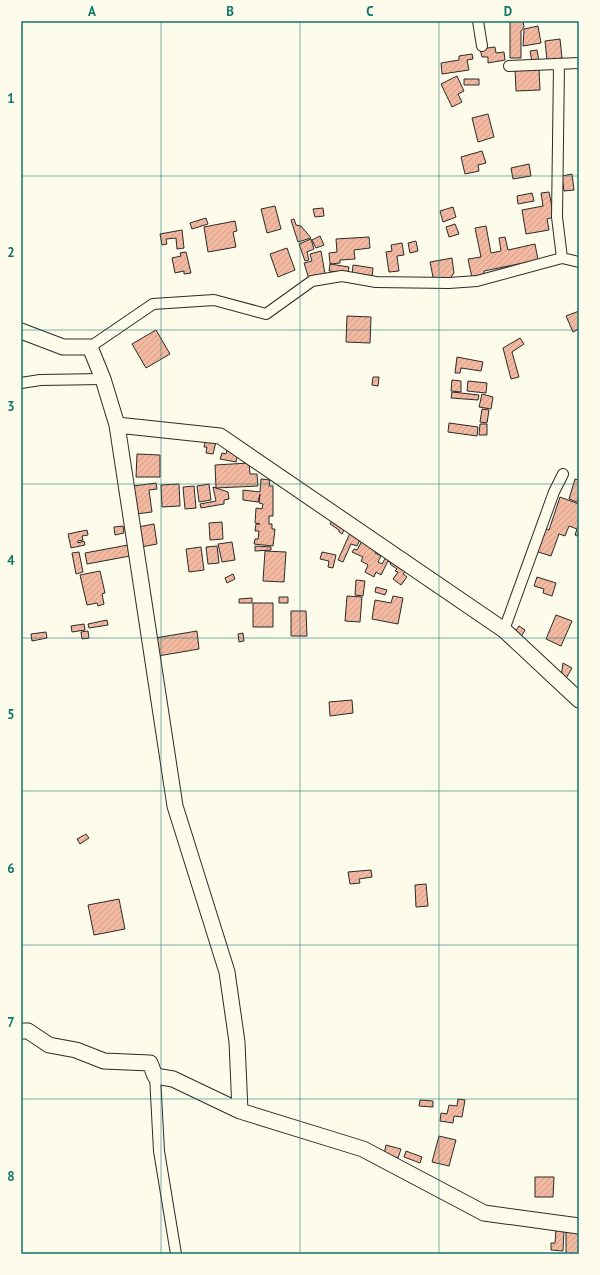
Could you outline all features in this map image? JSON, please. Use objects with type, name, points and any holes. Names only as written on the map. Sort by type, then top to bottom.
[{"type":"street","points":[[478,21],[482,46]]},
{"type":"street","points":[[509,66],[579,63]]},
{"type":"street","points":[[559,65],[557,217],[562,258]]},
{"type":"street","points":[[21,331],[64,347],[90,347],[153,304],[214,300],[266,314],[312,281],[342,276],[376,282],[449,283],[478,281],[562,258],[579,262]]},
{"type":"street","points":[[90,347],[100,373],[116,425],[175,806],[227,972],[237,1042],[240,1110]]},
{"type":"street","points":[[21,383],[100,373]]},
{"type":"street","points":[[116,425],[220,436],[504,630],[579,700]]},
{"type":"street","points":[[504,630],[554,492],[563,474]]},
{"type":"street","points":[[21,1031],[28,1031],[49,1045],[76,1050],[104,1061],[150,1062],[154,1076],[159,1151],[176,1254]]},
{"type":"street","points":[[154,1076],[173,1080],[240,1110],[363,1149],[484,1213],[579,1226]]},
{"type":"building","points":[[510,21],[523,21],[524,27],[521,31],[521,58],[510,58]]},
{"type":"building","points":[[538,26],[541,43],[523,46],[524,29]]},
{"type":"building","points":[[560,39],[562,58],[547,60],[545,41]]},
{"type":"building","points":[[495,47],[496,53],[504,52],[505,60],[488,63],[488,57],[482,57],[480,49]]},
{"type":"building","points":[[537,50],[539,61],[532,62],[530,51]]},
{"type":"building","points":[[472,54],[473,59],[467,60],[469,70],[442,74],[441,63],[459,60],[459,56]]},
{"type":"building","points":[[515,68],[539,68],[540,90],[516,91]]},
{"type":"building","points":[[457,76],[464,91],[458,94],[462,102],[452,107],[441,84]]},
{"type":"building","points":[[464,79],[479,79],[479,85],[464,85]]},
{"type":"building","points":[[488,114],[494,137],[478,142],[472,118]]},
{"type":"building","points":[[482,151],[486,163],[478,165],[479,171],[465,174],[461,157]]},
{"type":"building","points":[[529,164],[531,176],[513,179],[511,168]]},
{"type":"building","points":[[572,174],[574,190],[564,191],[562,176]]},
{"type":"building","points":[[549,192],[554,217],[547,219],[549,230],[526,234],[522,210],[543,206],[541,193]]},
{"type":"building","points":[[532,193],[534,201],[518,204],[517,196]]},
{"type":"building","points":[[275,206],[281,229],[267,233],[261,209]]},
{"type":"building","points":[[453,207],[456,217],[443,222],[440,211]]},
{"type":"building","points":[[323,208],[324,216],[315,217],[313,209]]},
{"type":"building","points":[[206,218],[208,224],[192,229],[190,223]]},
{"type":"building","points":[[294,219],[296,225],[301,226],[311,238],[298,242],[291,220]]},
{"type":"building","points":[[235,221],[237,231],[233,232],[236,247],[208,252],[204,227]]},
{"type":"building","points":[[455,224],[459,234],[449,237],[446,227]]},
{"type":"building","points":[[486,226],[491,253],[501,251],[499,238],[505,237],[508,250],[535,244],[538,260],[484,271],[484,274],[472,278],[468,259],[481,257],[475,228]]},
{"type":"building","points":[[182,230],[184,248],[177,249],[176,238],[166,239],[167,244],[162,245],[160,234]]},
{"type":"building","points":[[320,236],[324,245],[316,248],[312,240]]},
{"type":"building","points":[[369,237],[370,248],[354,250],[355,259],[340,260],[340,263],[330,264],[329,253],[337,252],[336,239]]},
{"type":"building","points":[[311,239],[314,249],[307,252],[309,260],[305,261],[299,244]]},
{"type":"building","points":[[416,241],[418,251],[410,253],[408,243]]},
{"type":"building","points":[[402,243],[404,255],[397,256],[399,271],[389,272],[386,252],[392,251],[391,245]]},
{"type":"building","points":[[287,248],[295,270],[278,277],[270,254]]},
{"type":"building","points":[[321,251],[325,274],[309,279],[304,263],[312,261],[310,254]]},
{"type":"building","points":[[186,252],[191,273],[184,274],[184,271],[175,273],[172,258],[181,256],[180,253]]},
{"type":"building","points":[[452,258],[454,273],[449,280],[433,277],[430,262]]},
{"type":"building","points":[[330,264],[349,267],[348,273],[329,271]]},
{"type":"building","points":[[353,265],[373,268],[372,278],[352,275]]},
{"type":"building","points":[[579,311],[579,329],[573,332],[566,316]]},
{"type":"building","points":[[347,316],[371,317],[370,343],[346,342]]},
{"type":"building","points":[[156,330],[170,354],[146,368],[132,344]]},
{"type":"building","points":[[520,338],[524,344],[512,352],[519,377],[511,379],[503,348]]},
{"type":"building","points":[[457,357],[483,362],[481,371],[461,368],[460,373],[455,373]]},
{"type":"building","points":[[373,377],[379,377],[378,386],[372,385]]},
{"type":"building","points":[[452,380],[461,381],[461,392],[451,391]]},
{"type":"building","points":[[468,381],[487,383],[486,393],[467,391]]},
{"type":"building","points":[[452,392],[479,395],[478,400],[451,398]]},
{"type":"building","points":[[482,394],[493,397],[491,409],[479,407]]},
{"type":"building","points":[[482,409],[489,410],[487,423],[480,422]]},
{"type":"building","points":[[449,423],[478,427],[477,436],[448,432]]},
{"type":"building","points":[[480,424],[487,424],[487,435],[479,435]]},
{"type":"building","points":[[206,439],[216,442],[213,454],[206,453],[207,447],[204,447]]},
{"type":"building","points":[[227,450],[238,453],[236,462],[220,459],[222,453],[226,454]]},
{"type":"building","points":[[137,454],[160,455],[160,477],[136,477]]},
{"type":"building","points":[[249,463],[250,474],[257,474],[258,486],[216,488],[215,465]]},
{"type":"building","points":[[261,479],[270,480],[269,486],[273,486],[273,516],[269,516],[269,524],[272,524],[272,529],[275,529],[273,546],[254,544],[255,539],[258,539],[259,531],[255,531],[256,524],[260,524],[255,523],[256,508],[262,509],[263,504],[259,503],[260,494],[258,502],[243,500],[243,490],[260,492]]},
{"type":"building","points":[[575,479],[579,480],[579,495],[577,502],[569,499]]},
{"type":"building","points":[[156,483],[157,489],[149,490],[152,512],[136,514],[133,486]]},
{"type":"building","points":[[179,484],[180,506],[162,507],[161,485]]},
{"type":"building","points":[[209,484],[211,500],[199,502],[197,486]]},
{"type":"building","points":[[194,486],[196,508],[185,509],[183,487]]},
{"type":"building","points":[[213,487],[228,492],[229,499],[224,500],[224,504],[201,508],[200,504],[216,501]]},
{"type":"building","points":[[560,497],[579,504],[579,532],[577,536],[575,535],[577,529],[569,526],[565,536],[559,534],[551,556],[535,551],[543,527],[549,530]]},
{"type":"building","points":[[333,519],[346,526],[342,534],[330,524]]},
{"type":"building","points":[[222,522],[223,539],[210,540],[209,523]]},
{"type":"building","points":[[154,524],[157,544],[141,547],[138,527]]},
{"type":"building","points":[[123,526],[124,533],[115,535],[114,527]]},
{"type":"building","points":[[87,530],[88,535],[82,536],[83,540],[78,541],[78,543],[84,541],[85,545],[71,548],[68,534]]},
{"type":"building","points":[[350,533],[361,538],[357,546],[351,544],[343,562],[338,560]]},
{"type":"building","points":[[363,539],[378,547],[375,553],[381,556],[378,562],[382,564],[386,557],[394,558],[391,563],[388,561],[381,575],[376,572],[374,577],[365,572],[368,565],[361,561],[363,557],[352,552],[354,549],[357,550]]},
{"type":"building","points":[[232,542],[235,560],[222,562],[218,544]]},
{"type":"building","points":[[128,545],[130,556],[87,564],[85,553]]},
{"type":"building","points":[[217,546],[219,563],[208,564],[206,547]]},
{"type":"building","points":[[255,546],[271,547],[271,550],[255,551]]},
{"type":"building","points":[[201,547],[204,570],[189,572],[186,549]]},
{"type":"building","points":[[265,551],[286,552],[284,582],[263,581]]},
{"type":"building","points":[[79,552],[83,572],[76,574],[72,553]]},
{"type":"building","points":[[322,552],[336,555],[333,568],[328,567],[329,561],[320,559]]},
{"type":"building","points":[[393,561],[408,568],[403,574],[407,577],[401,585],[393,579],[398,572],[395,571],[397,569],[390,564]]},
{"type":"building","points":[[100,571],[105,593],[102,594],[104,604],[98,606],[97,603],[87,605],[80,575]]},
{"type":"building","points":[[233,574],[235,579],[227,583],[225,578]]},
{"type":"building","points":[[537,577],[556,583],[552,596],[543,593],[544,589],[534,586]]},
{"type":"building","points":[[356,580],[365,581],[363,596],[355,595]]},
{"type":"building","points":[[376,587],[387,590],[385,595],[375,592]]},
{"type":"building","points":[[347,596],[362,597],[360,622],[345,621]]},
{"type":"building","points":[[393,596],[403,598],[398,624],[372,619],[375,600],[391,603]]},
{"type":"building","points":[[279,597],[288,597],[288,603],[279,603]]},
{"type":"building","points":[[252,598],[252,603],[239,603],[239,599]]},
{"type":"building","points":[[253,603],[273,603],[273,627],[253,627]]},
{"type":"building","points":[[291,611],[306,611],[307,636],[291,636]]},
{"type":"building","points":[[556,615],[572,621],[561,646],[546,639]]},
{"type":"building","points":[[107,620],[108,625],[89,628],[88,624]]},
{"type":"building","points":[[84,624],[85,630],[72,632],[71,626]]},
{"type":"building","points":[[519,626],[525,630],[519,640],[512,636]]},
{"type":"building","points":[[88,631],[89,638],[82,639],[81,632]]},
{"type":"building","points":[[197,631],[199,649],[158,656],[155,638]]},
{"type":"building","points":[[46,632],[47,638],[32,641],[31,634]]},
{"type":"building","points":[[243,633],[244,641],[239,642],[238,634]]},
{"type":"building","points":[[563,663],[572,668],[565,680],[561,677]]},
{"type":"building","points":[[352,700],[353,713],[330,716],[329,702]]},
{"type":"building","points":[[86,834],[89,838],[80,844],[77,839]]},
{"type":"building","points":[[371,870],[372,877],[359,879],[360,883],[350,884],[348,872]]},
{"type":"building","points":[[426,884],[428,906],[416,907],[415,885]]},
{"type":"building","points":[[119,899],[125,929],[94,935],[88,905]]},
{"type":"building","points":[[458,1099],[465,1100],[462,1117],[454,1116],[453,1123],[440,1121],[441,1113],[447,1114],[449,1105],[457,1106]]},
{"type":"building","points":[[420,1100],[433,1101],[433,1107],[419,1106]]},
{"type":"building","points":[[439,1136],[456,1140],[449,1166],[432,1162]]},
{"type":"building","points":[[386,1145],[401,1149],[398,1158],[384,1154]]},
{"type":"building","points":[[406,1151],[422,1157],[420,1163],[404,1157]]},
{"type":"building","points":[[535,1177],[554,1177],[553,1197],[535,1197]]},
{"type":"building","points":[[556,1230],[564,1230],[563,1251],[551,1250],[551,1243],[555,1243]]},
{"type":"building","points":[[566,1232],[579,1232],[579,1254],[566,1254]]}]
